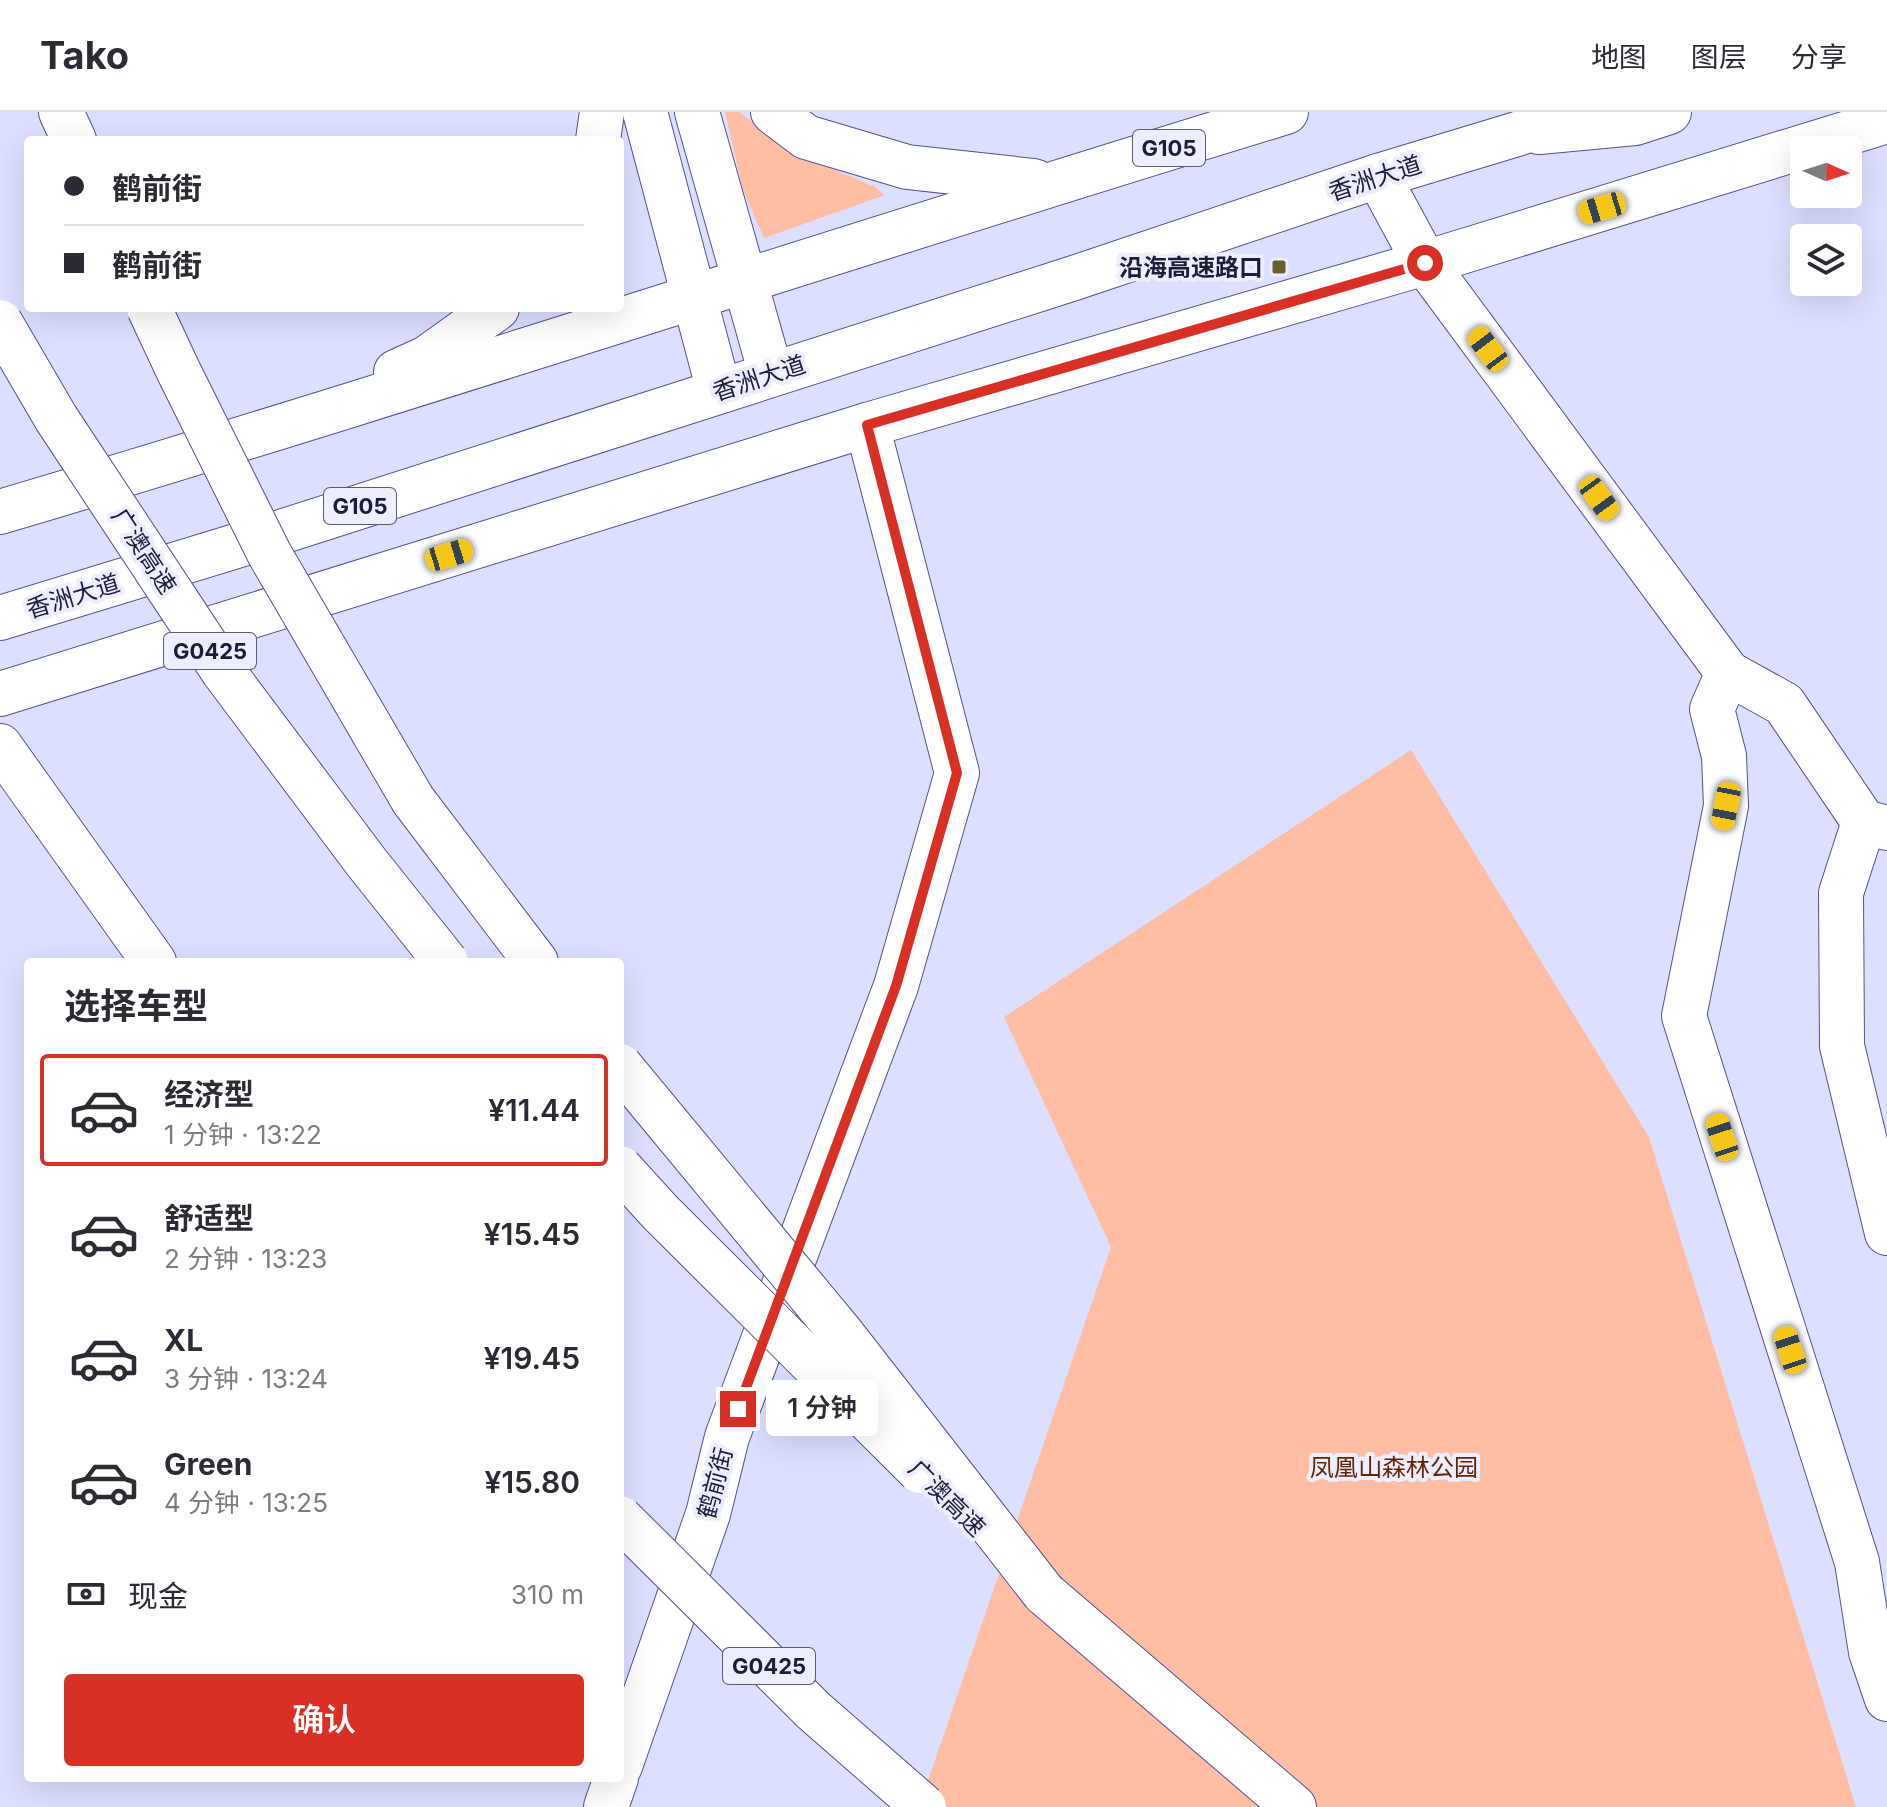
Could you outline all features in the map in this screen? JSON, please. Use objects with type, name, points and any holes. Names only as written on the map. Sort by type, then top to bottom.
[{"type":"main road","points":[[61,112],[72,136]]},
{"type":"main road","points":[[77,112],[85,136]]},
{"type":"main road","points":[[599,136],[602,112]]},
{"type":"main road","points":[[645,112],[719,391]]},
{"type":"main road","points":[[697,112],[771,374]]},
{"type":"main road","points":[[773,112],[806,137],[907,167],[1052,183]]},
{"type":"main road","name":"G105","points":[[0,512],[251,437],[1286,112]]},
{"type":"main road","name":"G105","points":[[1517,134],[1581,112]]},
{"type":"main road","points":[[1517,134],[1635,123],[1669,112]]},
{"type":"main road","points":[[0,694],[867,425],[1425,263],[1887,121]]},
{"type":"main road","name":"香洲大道","points":[[0,618],[259,539],[1074,278],[1378,176],[1517,134]]},
{"type":"main road","points":[[1378,176],[1425,263],[1728,673],[1784,704],[1876,825],[1841,893],[1842,1046],[1887,1233]]},
{"type":"main road","points":[[151,312],[269,553],[413,800],[533,958]]},
{"type":"main road","points":[[251,437],[427,358],[491,312]]},
{"type":"main road","name":"广澳高速","points":[[0,322],[56,418],[223,671],[367,863],[443,958]]},
{"type":"main road","name":"鹤前街","points":[[624,1755],[708,1514],[727,1437],[896,986],[957,773],[867,425]]},
{"type":"main road","points":[[1728,673],[1712,709],[1724,756],[1726,806],[1684,1016],[1857,1562],[1871,1652],[1887,1699]]},
{"type":"main road","points":[[0,746],[151,958]]},
{"type":"main road","points":[[624,1071],[842,1334],[1044,1593]]},
{"type":"main road","name":"广澳高速","points":[[624,1172],[792,1345],[1044,1593],[1294,1807]]},
{"type":"main road","name":"G0425","points":[[624,1522],[814,1711],[924,1807]]},
{"type":"main road","points":[[606,1807],[615,1782]]},
{"type":"green space","points":[[725,112],[739,112],[791,151],[875,187],[885,195],[764,238],[743,190]]},
{"type":"green space","name":"凤凰山森林公园","points":[[1411,750],[1649,1137],[1856,1807],[919,1807],[1111,1247],[1004,1017]]},
{"type":"place","name":"沿海高速路口","points":[[1279,267]]},
{"type":"route","points":[[738,1409],[896,986],[957,773],[867,425],[1425,263]]}]
